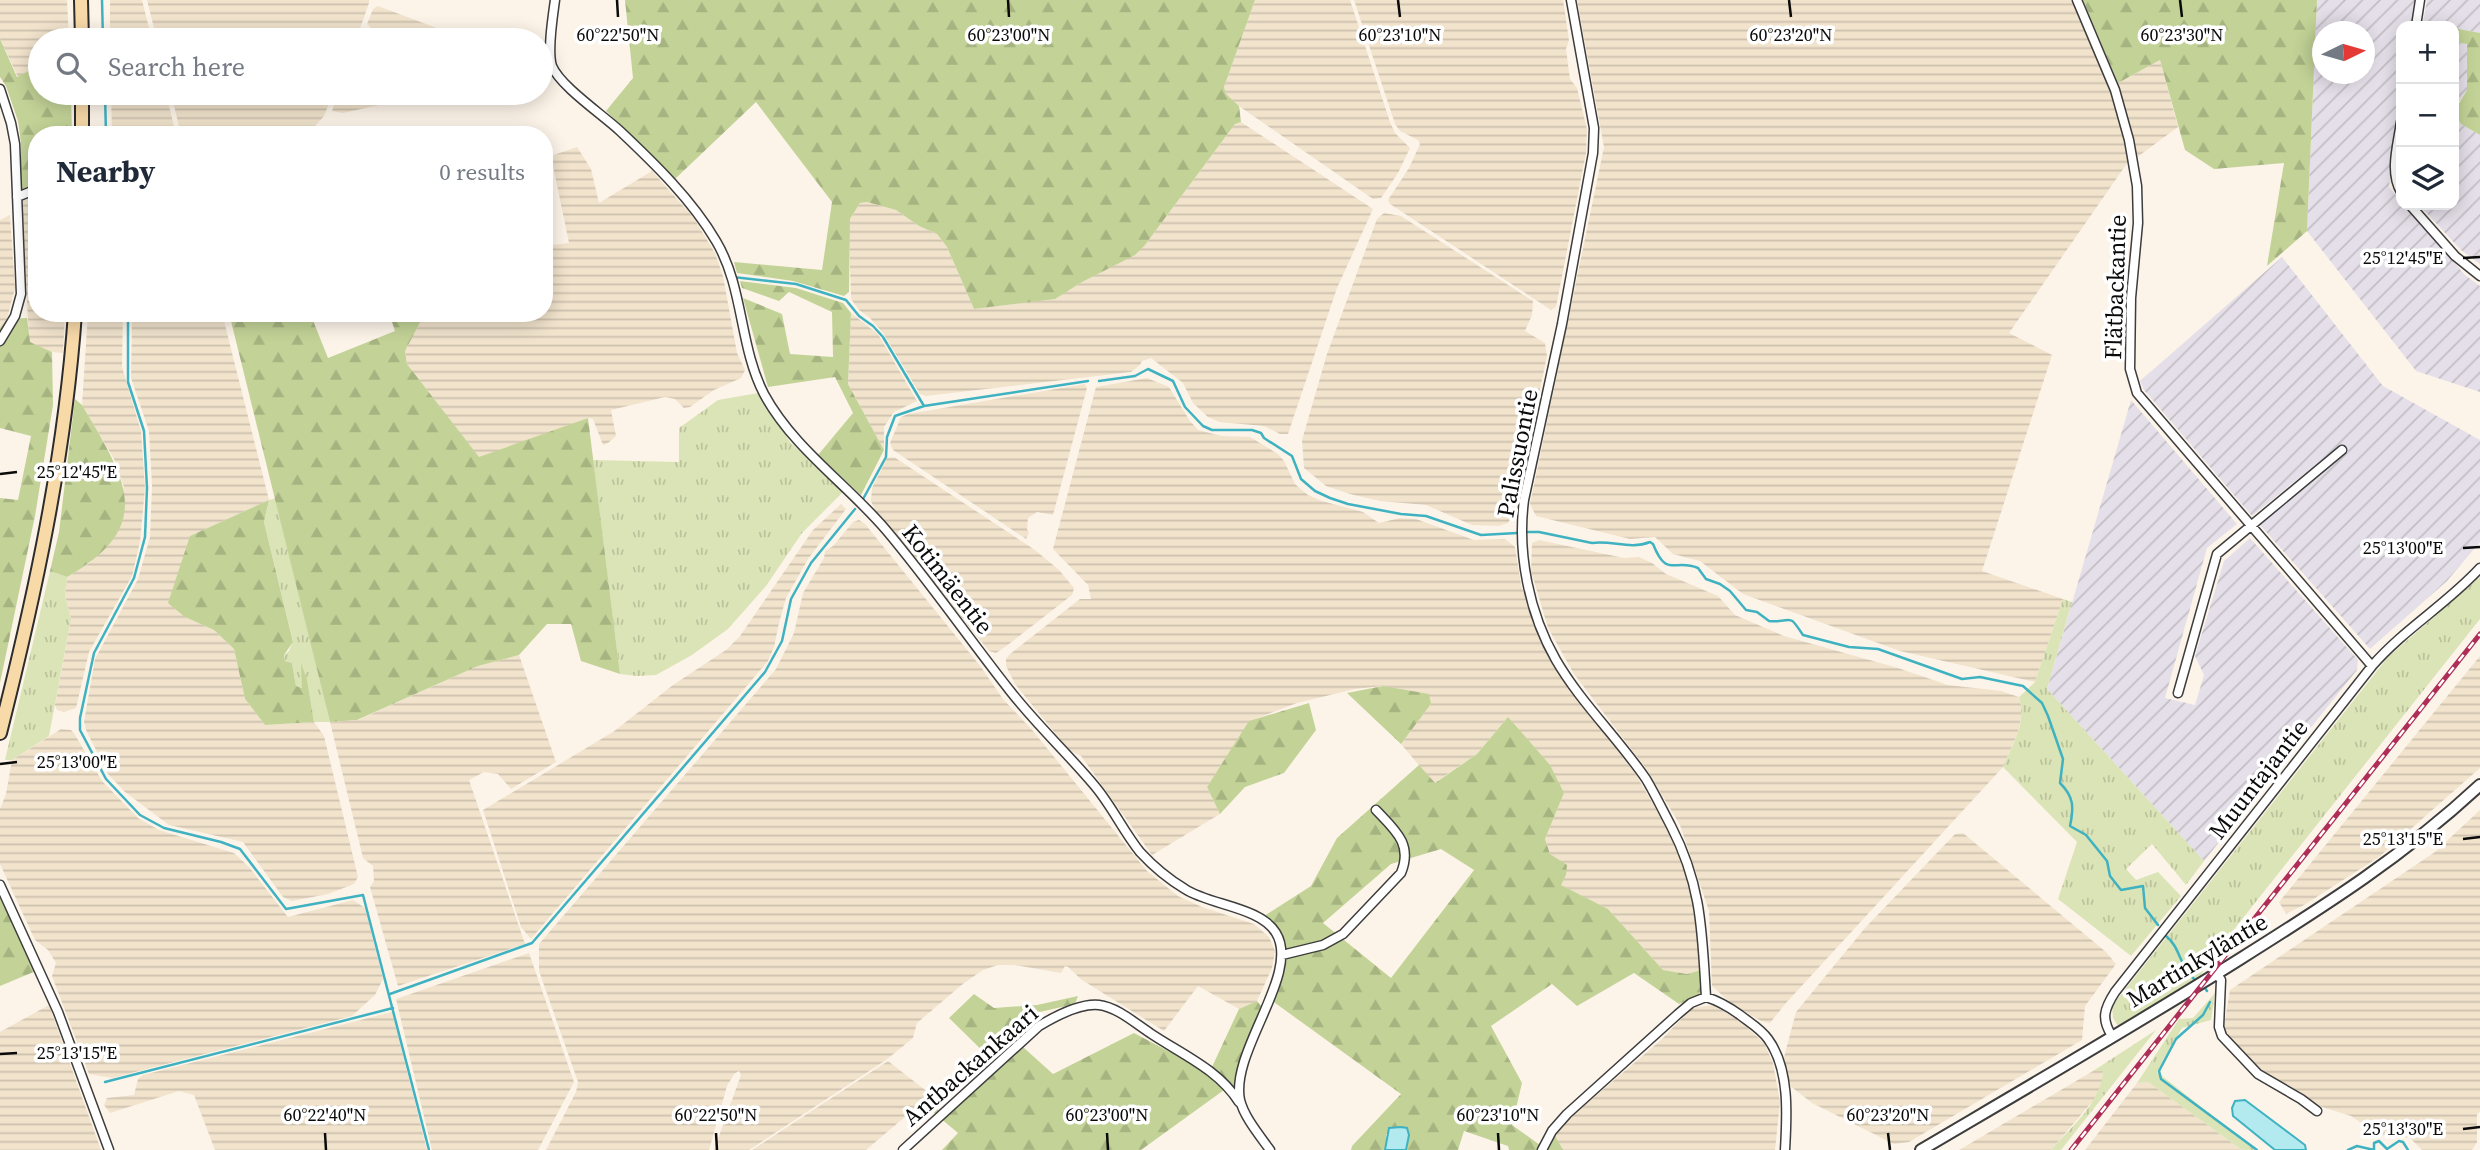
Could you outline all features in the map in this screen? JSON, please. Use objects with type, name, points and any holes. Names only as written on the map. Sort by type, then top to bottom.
[{"type":"main road","points":[[81,0],[82,28]]},
{"type":"main road","points":[[82,105],[82,126]]},
{"type":"main road","points":[[0,733],[21,651],[47,527],[74,322]]},
{"type":"street","name":"Kotimäentie","points":[[553,28],[555,0]]},
{"type":"street","name":"Palissuontie","points":[[1571,0],[1594,128],[1593,153],[1562,324],[1521,517],[1523,560],[1538,620],[1557,661],[1646,779],[1688,864],[1699,902],[1706,997]]},
{"type":"street","name":"Flätbackantie","points":[[2077,0],[2115,90],[2129,140],[2137,186],[2138,223],[2131,298],[2130,369],[2133,382],[2143,402],[2372,666]]},
{"type":"street","points":[[2417,21],[2420,0]]},
{"type":"street","name":"Kotimäentie","points":[[553,68],[562,81],[621,132],[672,183],[708,227],[725,257],[736,290],[755,375],[785,426],[813,458],[885,528],[1013,695],[1096,788],[1146,858],[1186,890],[1261,919],[1279,938],[1282,955]]},
{"type":"street","points":[[0,89],[15,145],[21,293],[15,316],[0,341]]},
{"type":"street","points":[[17,197],[28,193]]},
{"type":"street","points":[[2414,210],[2455,256],[2480,276]]},
{"type":"street","points":[[2178,693],[2217,554],[2342,450]]},
{"type":"street","name":"Muuntajantie","points":[[2112,1037],[2106,1026],[2104,1012],[2115,992],[2372,666],[2409,628],[2455,592],[2480,568]]},
{"type":"street","name":"Martinkyläntie","points":[[1921,1150],[2217,974],[2340,897],[2403,852],[2480,785]]},
{"type":"street","points":[[1270,1150],[1241,1104],[1239,1089],[1245,1060],[1282,966],[1282,955],[1323,946],[1343,934],[1401,873],[1407,860],[1405,846],[1395,830],[1376,810]]},
{"type":"street","points":[[0,885],[58,1012],[109,1150]]},
{"type":"street","points":[[2217,974],[2221,980],[2219,1027],[2222,1036],[2258,1074],[2317,1111]]},
{"type":"street","points":[[1542,1150],[1552,1130],[1567,1114],[1691,1003],[1706,997],[1733,1010],[1768,1039],[1782,1077],[1786,1118],[1785,1150]]},
{"type":"street","name":"Antbackankaari","points":[[903,1150],[1039,1026],[1060,1013],[1098,1005],[1140,1026],[1203,1065],[1225,1084],[1241,1104]]},
{"type":"shaded area","points":[[0,0],[67,0],[68,28],[28,28],[28,72],[18,77],[0,39]]},
{"type":"shaded area","points":[[110,0],[142,0],[149,28],[110,28]]},
{"type":"shaded area","points":[[147,0],[369,0],[360,28],[154,28]]},
{"type":"shaded area","points":[[1255,0],[1350,0],[1390,122],[1395,133],[1410,148],[1398,173],[1381,198],[1373,199],[1239,106],[1226,94],[1224,87]]},
{"type":"shaded area","points":[[1354,0],[1563,0],[1569,40],[1566,49],[1570,79],[1577,88],[1587,129],[1586,153],[1556,307],[1551,310],[1390,204],[1388,200],[1409,168],[1420,144],[1418,140],[1400,131],[1395,124]]},
{"type":"shaded area","points":[[1577,0],[2075,0],[2109,87],[2125,138],[2128,162],[2009,333],[2052,355],[1982,571],[2063,599],[2035,682],[1900,651],[1743,594],[1700,561],[1673,554],[1655,537],[1630,539],[1536,516],[1530,504],[1604,147]]},
{"type":"shaded area","points":[[2317,0],[2416,0],[2413,21],[2396,21],[2396,133],[2389,187],[2396,195],[2396,210],[2409,210],[2465,275],[2480,286],[2480,392],[2416,371],[2307,231],[2313,84],[2375,84],[2375,21],[2316,21]]},
{"type":"shaded area","points":[[2427,0],[2480,0],[2480,33],[2459,29],[2459,21],[2423,21]]},
{"type":"shaded area","points":[[378,6],[437,28],[371,28],[367,24],[373,9]]},
{"type":"shaded area","points":[[2459,43],[2467,44],[2467,90],[2459,102]]},
{"type":"shaded area","points":[[2160,60],[2178,127],[2136,158],[2118,83]]},
{"type":"shaded area","points":[[111,105],[169,105],[174,126],[112,126]]},
{"type":"shaded area","points":[[174,105],[328,105],[324,116],[315,126],[179,126]]},
{"type":"shaded area","points":[[334,105],[379,105],[343,113],[332,111]]},
{"type":"shaded area","points":[[2459,121],[2480,135],[2480,264],[2461,250],[2424,210],[2459,210]]},
{"type":"shaded area","points":[[1241,122],[1373,209],[1337,288],[1288,434],[1280,434],[1264,426],[1219,422],[1208,417],[1193,403],[1183,383],[1151,358],[1142,361],[1131,372],[926,396],[920,394],[883,333],[851,299],[850,219],[860,203],[867,202],[896,210],[919,226],[937,234],[947,247],[974,309],[1055,298],[1145,245],[1235,124]]},
{"type":"shaded area","points":[[577,147],[591,169],[599,203],[652,171],[693,217],[715,253],[723,276],[737,353],[745,370],[741,378],[714,390],[690,407],[684,408],[675,399],[665,397],[611,410],[616,436],[603,445],[593,419],[588,418],[479,458],[407,364],[405,351],[420,322],[553,322],[553,245],[569,243],[553,155]]},
{"type":"shaded area","points":[[28,198],[28,322],[22,200]]},
{"type":"shaded area","points":[[1384,213],[1401,216],[1533,301],[1532,315],[1525,331],[1545,343],[1547,356],[1514,512],[1508,523],[1498,526],[1472,525],[1426,505],[1380,501],[1350,494],[1326,486],[1304,468],[1302,440],[1327,354],[1377,219]]},
{"type":"shaded area","points":[[10,215],[15,288],[7,319],[0,328],[0,220]]},
{"type":"shaded area","points":[[2282,257],[2383,386],[2480,440],[2480,542],[2447,581],[2370,649],[2260,525],[2348,452],[2340,445],[2252,516],[2144,390],[2140,381]]},
{"type":"shaded area","points":[[851,313],[878,334],[917,401],[894,412],[884,427],[884,450],[848,384]]},
{"type":"shaded area","points":[[28,322],[65,322],[63,353],[52,352],[29,342]]},
{"type":"shaded area","points":[[87,322],[123,322],[122,367],[141,431],[145,488],[140,542],[132,576],[89,652],[76,708],[64,712],[57,710],[55,705],[71,619],[65,595],[67,577],[91,562],[124,487],[114,459],[82,405]]},
{"type":"shaded area","points":[[132,322],[224,322],[269,500],[190,536],[185,617],[214,630],[234,649],[245,699],[265,725],[314,722],[324,736],[358,877],[354,884],[328,894],[292,901],[283,897],[243,842],[169,825],[125,792],[108,774],[86,730],[84,722],[95,659],[138,579],[150,537],[152,486],[149,431],[131,378]]},
{"type":"shaded area","points":[[1147,378],[1169,387],[1198,430],[1222,436],[1250,437],[1278,454],[1295,484],[1308,495],[1363,512],[1379,523],[1400,518],[1416,519],[1474,540],[1505,539],[1515,547],[1521,585],[1534,623],[1556,668],[1636,775],[1663,821],[1680,858],[1693,897],[1699,929],[1701,970],[1687,974],[1663,970],[1608,909],[1560,885],[1566,875],[1559,861],[1550,854],[1545,839],[1564,793],[1508,717],[1477,754],[1434,783],[1401,744],[1431,704],[1383,686],[1355,689],[1297,703],[1250,721],[1207,787],[1220,814],[1152,855],[1081,756],[1069,750],[1015,684],[1006,666],[1006,659],[1010,654],[1080,599],[1091,599],[1088,585],[1053,549],[1096,387]]},
{"type":"shaded area","points":[[1085,384],[1087,388],[1053,515],[1037,512],[1028,518],[1029,533],[1026,539],[893,450],[890,443],[901,417],[908,414]]},
{"type":"shaded area","points":[[2131,400],[2237,524],[2207,548],[2165,698],[2195,705],[2204,675],[2195,656],[2224,561],[2250,538],[2358,660],[2357,670],[2204,861],[2047,689]]},
{"type":"shaded area","points":[[894,457],[1035,550],[1059,570],[1074,588],[1072,595],[1005,647],[996,653],[989,651],[877,514],[871,501],[872,488],[887,458]]},
{"type":"shaded area","points":[[841,504],[846,509],[808,559],[786,598],[768,661],[531,939],[521,927],[483,810],[613,732],[673,685],[726,650],[740,636],[813,530]]},
{"type":"shaded area","points":[[859,520],[981,667],[1003,699],[1033,731],[1147,871],[1178,896],[1254,924],[1269,937],[1275,951],[1272,968],[1257,1001],[1239,1009],[1198,986],[1164,1031],[1082,980],[1068,967],[1065,966],[1061,973],[998,965],[983,970],[964,983],[917,1023],[913,1038],[886,1060],[749,1150],[714,1150],[741,1075],[739,1071],[727,1086],[709,1150],[546,1150],[576,1092],[578,1082],[539,971],[539,944],[776,669],[794,633],[803,593],[824,558],[825,551],[833,546],[853,522]]},
{"type":"shaded area","points":[[1539,540],[1624,558],[1639,557],[1666,574],[1718,596],[1735,615],[1784,636],[1948,685],[2001,691],[2019,697],[2023,711],[2017,735],[2003,767],[1770,1023],[1761,1021],[1732,1004],[1712,986],[1709,911],[1680,825],[1645,767],[1574,674],[1548,628],[1531,571],[1532,543]]},
{"type":"shaded area","points":[[519,655],[556,762],[511,789],[498,774],[484,772],[469,780],[525,944],[398,986],[370,887],[374,881],[373,866],[363,858],[330,722],[358,720],[478,666]]},
{"type":"shaded area","points":[[2480,656],[2480,768],[2379,857],[2286,914],[2279,902]]},
{"type":"shaded area","points":[[61,729],[74,733],[102,781],[138,818],[159,830],[234,853],[249,867],[288,917],[353,900],[365,908],[383,979],[375,995],[352,1016],[112,1078],[89,1074],[52,976],[56,963],[48,950],[35,940],[0,864],[0,809],[6,794],[12,760]]},
{"type":"shaded area","points":[[2480,810],[2480,1112],[2477,1114],[2477,1142],[2472,1150],[2422,1150],[2410,1138],[2379,1135],[2351,1116],[2322,1107],[2260,1071],[2226,1035],[2224,1026],[2230,990],[2435,852]]},
{"type":"shaded area","points":[[1963,833],[2106,952],[2116,964],[2085,1006],[2082,1040],[1909,1142],[1894,1144],[1812,1103],[1789,1085],[1783,1061],[1796,1012],[1865,928],[1955,834]]},
{"type":"shaded area","points":[[529,953],[574,1082],[538,1150],[432,1150],[396,999]]},
{"type":"shaded area","points":[[49,1005],[101,1150],[0,1150],[0,1032]]},
{"type":"shaded area","points":[[1713,1005],[1740,1021],[1764,1043],[1773,1063],[1780,1102],[1775,1150],[1563,1150],[1560,1147],[1554,1134],[1564,1123],[1661,1040],[1692,1008]]},
{"type":"shaded area","points":[[392,1012],[427,1150],[215,1150],[194,1095],[179,1091],[110,1113],[104,1105],[107,1098],[134,1095],[138,1079],[143,1075]]},
{"type":"shaded area","points":[[888,1061],[929,1093],[926,1099],[866,1150],[752,1150]]},
{"type":"shaded area","points":[[2103,1070],[2097,1096],[2051,1150],[1959,1150],[2093,1071]]},
{"type":"shaded area","points":[[2148,1082],[2242,1150],[2085,1150],[2137,1083]]},
{"type":"green space","points":[[625,0],[1255,0],[1224,87],[1226,94],[1239,106],[1241,122],[1235,124],[1145,245],[1135,255],[1055,299],[974,309],[947,247],[937,234],[919,226],[896,210],[867,202],[860,203],[850,219],[849,292],[844,296],[793,281],[737,273],[734,262],[822,270],[832,202],[756,102],[675,179],[606,111],[633,78]]},
{"type":"green space","points":[[2083,0],[2317,0],[2316,21],[2312,21],[2313,84],[2307,231],[2267,266],[2284,163],[2214,169],[2185,150],[2160,60],[2118,83]]},
{"type":"green space","points":[[2459,29],[2480,33],[2480,135],[2459,121],[2459,104],[2467,90],[2467,44],[2459,43]]},
{"type":"green space","points":[[0,39],[17,77],[28,71],[28,105],[71,105],[72,126],[28,126],[28,187],[21,190],[18,121],[6,86],[0,77]]},
{"type":"green space","points":[[740,281],[796,288],[843,303],[851,313],[848,384],[884,450],[861,495],[818,455],[853,413],[835,377],[768,387],[743,298],[782,314],[790,354],[833,357],[832,312],[789,292],[779,301],[742,288]]},
{"type":"green space","points":[[27,318],[30,342],[52,352],[53,405],[35,516],[0,683],[0,498],[18,500],[31,436],[0,428],[0,328],[7,319]]},
{"type":"green space","points":[[231,322],[314,322],[328,358],[395,331],[392,322],[420,322],[405,351],[407,364],[479,457],[588,418],[620,674],[581,661],[571,624],[547,624],[519,655],[478,666],[357,720],[330,722]]},
{"type":"green space","points":[[758,393],[790,442],[843,492],[802,533],[766,586],[728,629],[692,655],[656,675],[620,674],[593,460],[679,462],[679,428],[718,400]]},
{"type":"green space","points":[[75,399],[82,405],[111,455],[125,499],[123,519],[114,538],[96,558],[67,577],[50,571],[59,532]]},
{"type":"green space","points":[[276,498],[330,722],[314,722],[307,679],[302,666],[302,688],[296,686],[292,663],[285,661],[284,655],[293,641],[264,522],[269,500]]},
{"type":"green space","points":[[269,500],[264,522],[293,642],[284,655],[285,661],[292,663],[296,686],[302,688],[301,663],[307,679],[314,722],[265,725],[245,699],[234,649],[214,630],[185,617],[168,603],[190,536]]},
{"type":"green space","points":[[50,571],[67,577],[65,595],[71,619],[49,736],[12,760],[5,760]]},
{"type":"green space","points":[[2480,577],[2480,619],[2209,961],[2200,977],[2118,1026],[2113,1018],[2112,1006],[2388,657]]},
{"type":"green space","points":[[2063,599],[2072,602],[2047,689],[2204,861],[2186,885],[2152,844],[2126,869],[2136,880],[2158,872],[2181,896],[2131,956],[2058,899],[2077,842],[2003,767],[2020,724],[2019,697],[2035,682]]},
{"type":"green space","points":[[1383,686],[1429,694],[1431,704],[1401,744],[1347,693]]},
{"type":"green space","points":[[1309,703],[1316,730],[1284,773],[1245,787],[1220,814],[1207,787],[1249,721]]},
{"type":"green space","points":[[1508,717],[1550,765],[1564,793],[1545,839],[1550,854],[1567,865],[1561,885],[1608,909],[1663,970],[1687,974],[1701,970],[1703,987],[1700,995],[1679,1004],[1634,973],[1577,1006],[1552,984],[1491,1026],[1522,1083],[1512,1125],[1540,1145],[1547,1146],[1554,1134],[1563,1150],[1509,1150],[1508,1146],[1464,1131],[1458,1150],[1406,1150],[1408,1146],[1386,1134],[1388,1144],[1385,1150],[1351,1150],[1401,1094],[1271,1000],[1284,966],[1285,955],[1281,935],[1264,916],[1311,886],[1337,838],[1419,765],[1435,783],[1477,754]],"holes":[[[1441,849],[1474,870],[1391,978],[1323,923],[1391,864]]]},
{"type":"green space","points":[[0,898],[36,971],[0,986]]},
{"type":"green space","points":[[2215,993],[2211,1020],[2182,1028],[2157,1072],[2256,1150],[2242,1150],[2148,1082],[2137,1083],[2179,1019],[2193,1018]]},
{"type":"green space","points":[[974,994],[994,1008],[1037,1005],[1078,996],[1075,1004],[1031,1014],[1015,1031],[1023,1047],[1053,1074],[1134,1033],[1200,1068],[1224,1090],[1141,1150],[942,1150],[958,1133],[921,1102],[926,1099],[945,1116],[999,1067],[949,1018]]},
{"type":"green space","points":[[1257,1001],[1261,1006],[1239,1065],[1235,1091],[1212,1067],[1239,1009]]},
{"type":"green space","points":[[2156,1030],[2061,1150],[2051,1150],[2084,1114],[2097,1094],[2103,1071],[2093,1071]]},
{"type":"water","points":[[2245,1100],[2305,1145],[2306,1150],[2275,1150],[2233,1116],[2235,1101]]},
{"type":"water","points":[[1389,1128],[1407,1128],[1409,1135],[1406,1150],[1385,1150]]},
{"type":"waterway","points":[[102,0],[103,28]]},
{"type":"waterway","points":[[105,105],[106,126]]},
{"type":"waterway","points":[[733,277],[796,284],[846,300],[859,316],[883,337],[924,406]]},
{"type":"waterway","points":[[128,322],[128,382],[144,431],[147,488],[145,537],[134,578],[94,653],[80,718],[80,730],[106,779],[140,815],[164,828],[240,849],[286,909],[363,895],[429,1150]]},
{"type":"waterway","points":[[1099,381],[1135,376],[1148,369],[1173,381],[1185,407],[1203,426],[1212,430],[1252,430],[1261,433],[1264,438],[1292,456],[1301,479],[1315,491],[1330,498],[1401,514],[1426,516],[1481,535],[1517,533]]},
{"type":"waterway","points":[[862,501],[886,457],[887,437],[895,416],[924,406],[1088,381]]},
{"type":"waterway","points":[[390,994],[532,943],[765,672],[782,641],[791,599],[811,563],[855,509]]},
{"type":"waterway","points":[[1526,532],[1539,532],[1592,543],[1635,545],[1650,542],[1667,564],[1698,568],[1706,579],[1730,591],[1746,610],[1757,612],[1769,621],[1792,621],[1803,635],[1849,647],[1878,649],[1962,679],[1980,677],[2023,686],[2042,703],[2063,759],[2060,783],[2072,803],[2070,826],[2086,835],[2107,861],[2110,876],[2121,890],[2143,886],[2145,908],[2158,925]]},
{"type":"waterway","points":[[2166,936],[2194,979]]},
{"type":"waterway","points":[[2210,1002],[2203,1015],[2176,1039],[2159,1071],[2161,1079],[2257,1150]]},
{"type":"waterway","points":[[105,1082],[393,1008]]},
{"type":"waterway","points":[[2374,1150],[2374,1143],[2379,1141],[2387,1149],[2399,1141],[2403,1142],[2408,1150]]},
{"type":"waterway","points":[[2348,1150],[2357,1146],[2374,1150]]},
{"type":"railway","points":[[2071,1150],[2480,634]]}]
